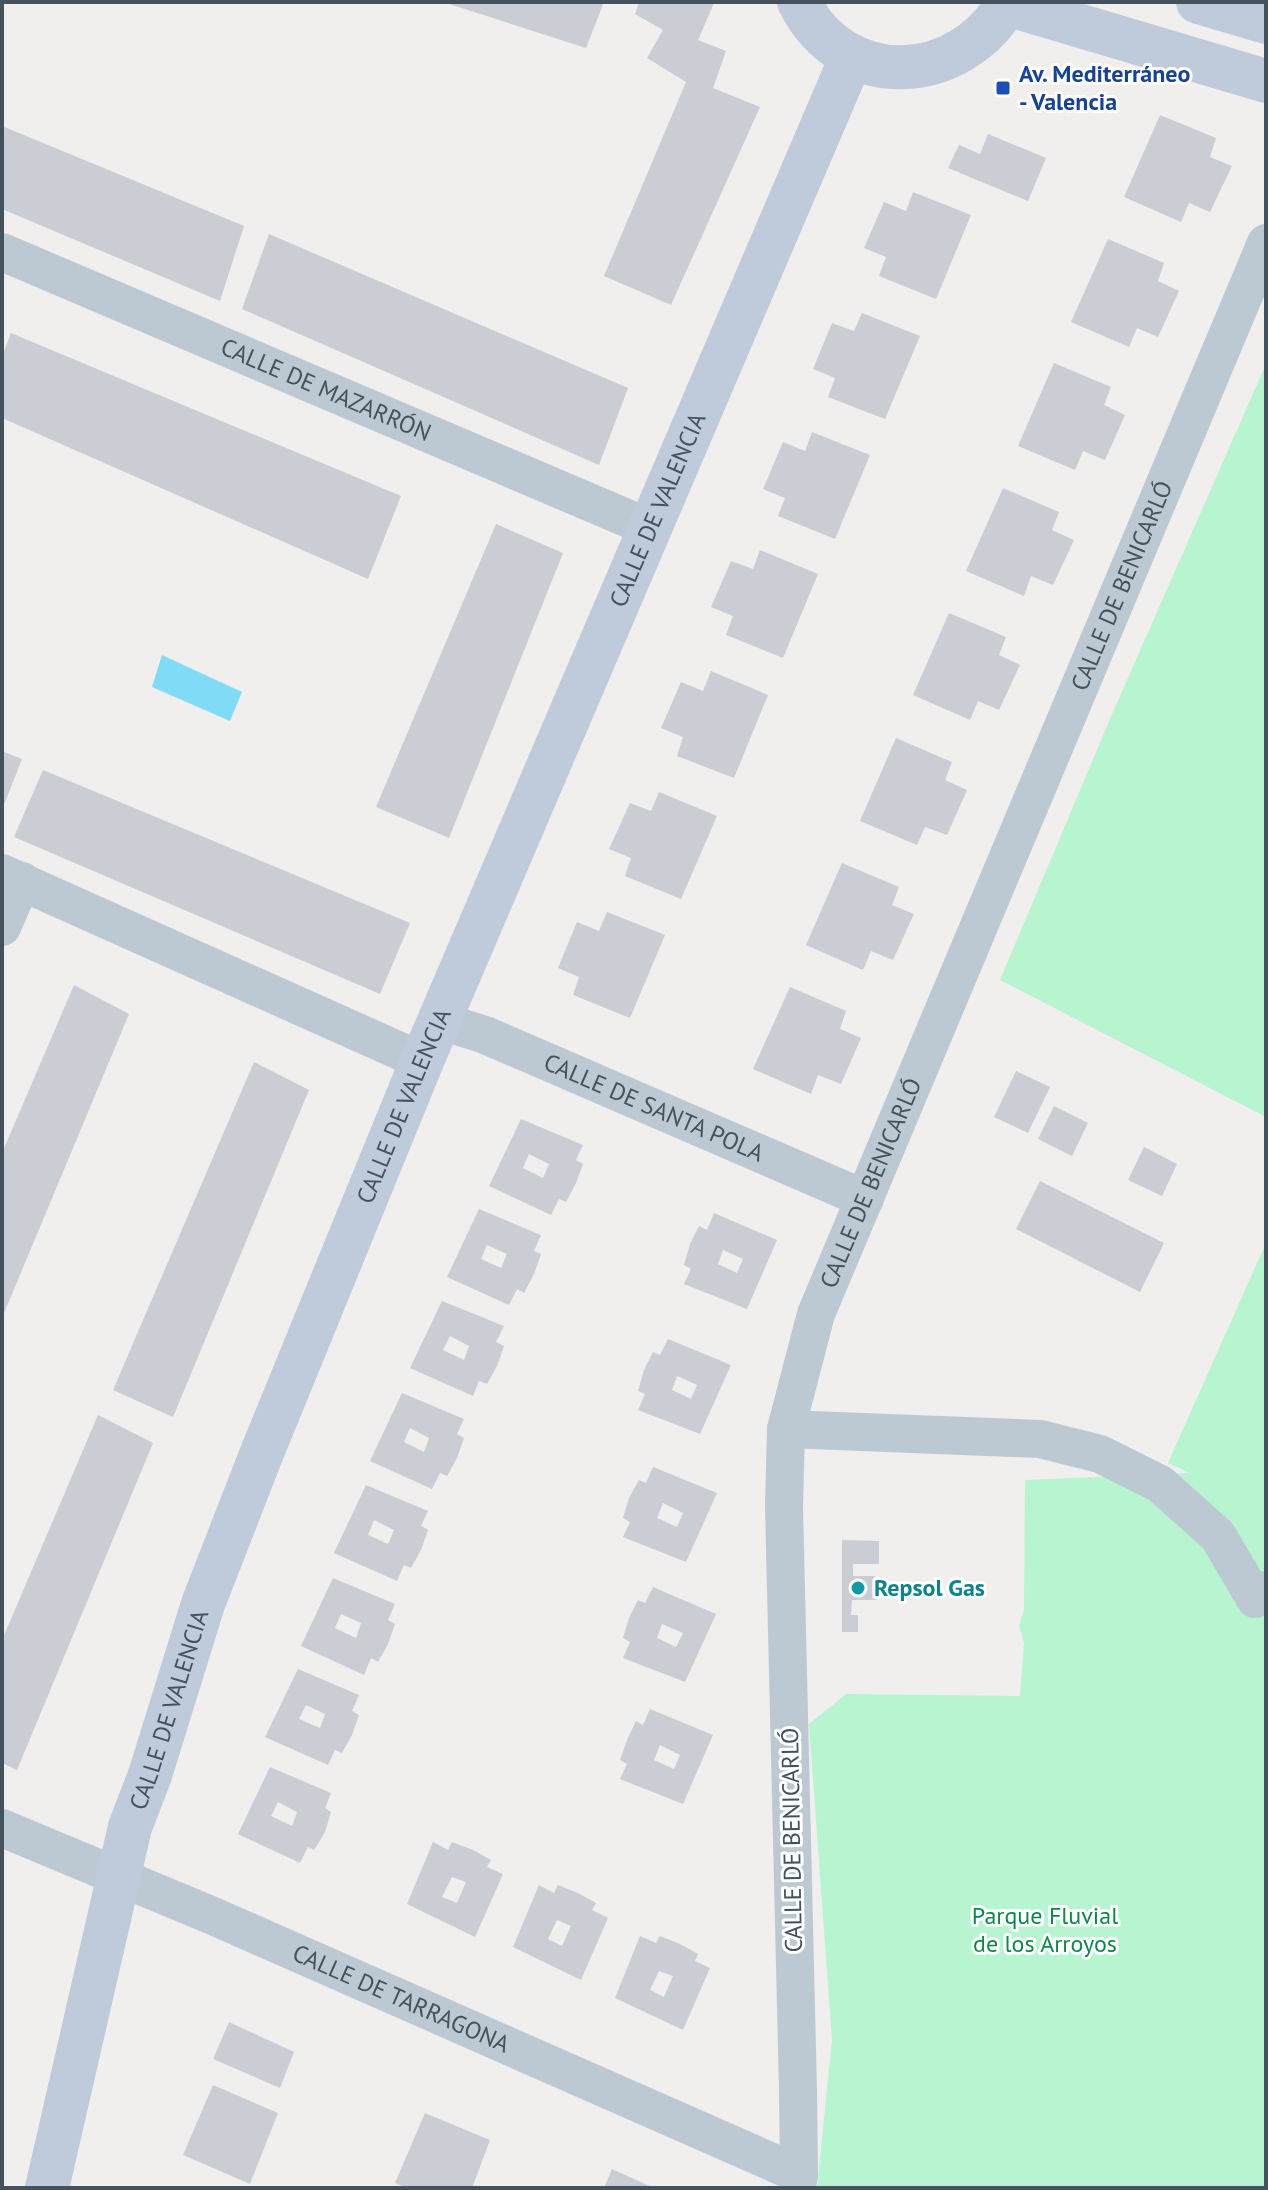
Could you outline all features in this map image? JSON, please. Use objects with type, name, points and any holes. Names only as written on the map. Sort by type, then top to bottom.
[{"type":"street","points":[[799,2],[822,35],[852,56],[881,66],[911,68],[940,62],[967,49],[990,29],[1008,3],[1266,81]]},
{"type":"street","points":[[1198,2],[1266,22]]},
{"type":"street","name":"CALLE DE VALENCIA","points":[[47,2188],[130,1827],[150,1775],[203,1604],[422,1061],[852,56]]},
{"type":"street","name":"CALLE DE BENICARLÓ","points":[[798,2181],[784,1506],[786,1429],[816,1314],[1266,243]]},
{"type":"street","name":"CALLE DE MAZARRÓN","points":[[2,252],[650,528]]},
{"type":"street","points":[[2,927],[12,877],[422,1061]]},
{"type":"street","name":"CALLE DE SANTA POLA","points":[[441,1021],[485,1035],[865,1199]]},
{"type":"street","points":[[786,1429],[1040,1439],[1100,1454],[1160,1484],[1218,1536],[1255,1599],[1266,1590]]},
{"type":"street","name":"CALLE DE TARRAGONA","points":[[2,1828],[213,1916],[798,2181]]},
{"type":"green space","points":[[1266,364],[1266,1117],[1000,980],[1113,712]]},
{"type":"green space","name":"Parque Fluvial de los Arroyos","points":[[1266,1243],[1266,2188],[817,2188],[832,2040],[809,1724],[846,1694],[1020,1696],[1024,1643],[1019,1626],[1024,1610],[1025,1480],[1190,1473],[1168,1463]]},
{"type":"water","points":[[162,655],[242,692],[230,721],[152,687]]},
{"type":"building","points":[[443,2],[604,2],[586,48]]},
{"type":"building","points":[[639,2],[714,3],[698,40],[726,51],[713,88],[760,107],[671,305],[604,276],[686,82],[647,58],[663,30],[635,14]]},
{"type":"building","points":[[1160,115],[1216,138],[1210,157],[1232,166],[1210,212],[1189,203],[1181,222],[1124,197]]},
{"type":"building","points":[[2,126],[244,226],[220,301],[2,209]]},
{"type":"building","points":[[988,134],[1046,158],[1028,201],[948,168],[959,145],[980,154]]},
{"type":"building","points":[[913,192],[971,215],[936,299],[879,276],[886,257],[864,248],[884,202],[906,211]]},
{"type":"building","points":[[269,234],[628,388],[599,465],[242,309]]},
{"type":"building","points":[[1108,239],[1164,263],[1158,281],[1179,291],[1158,337],[1137,328],[1129,347],[1071,322]]},
{"type":"building","points":[[862,313],[920,336],[885,419],[828,397],[835,378],[813,369],[832,323],[854,331]]},
{"type":"building","points":[[11,333],[401,496],[368,579],[2,418],[2,356]]},
{"type":"building","points":[[1054,363],[1111,387],[1104,405],[1125,415],[1105,460],[1083,451],[1075,470],[1018,446]]},
{"type":"building","points":[[812,432],[870,455],[835,539],[778,516],[785,498],[763,489],[783,442],[805,451]]},
{"type":"building","points":[[1003,488],[1059,512],[1052,530],[1074,540],[1053,585],[1031,576],[1024,596],[966,571]]},
{"type":"building","points":[[496,524],[563,553],[449,838],[376,807]]},
{"type":"building","points":[[760,550],[818,574],[783,658],[726,635],[733,616],[711,607],[731,561],[753,569]]},
{"type":"building","points":[[949,613],[1006,637],[999,655],[1020,665],[999,710],[978,701],[970,720],[913,695]]},
{"type":"building","points":[[711,671],[768,695],[734,778],[677,756],[683,737],[661,728],[681,682],[703,691]]},
{"type":"building","points":[[896,738],[952,762],[945,780],[967,790],[947,835],[925,827],[917,845],[860,821]]},
{"type":"building","points":[[2,751],[22,759],[2,810]]},
{"type":"building","points":[[43,770],[410,923],[380,994],[14,837]]},
{"type":"building","points":[[659,792],[717,816],[681,899],[625,876],[631,858],[609,849],[630,803],[651,811]]},
{"type":"building","points":[[842,863],[899,887],[892,905],[914,914],[893,960],[871,951],[863,970],[806,945]]},
{"type":"building","points":[[607,912],[665,935],[630,1018],[573,995],[579,977],[558,968],[577,922],[599,931]]},
{"type":"building","points":[[74,985],[129,1014],[2,1318],[2,1153]]},
{"type":"building","points":[[790,987],[846,1011],[840,1029],[861,1038],[841,1084],[818,1075],[811,1094],[753,1069]]},
{"type":"building","points":[[254,1062],[309,1090],[173,1417],[113,1390]]},
{"type":"building","points":[[1016,1071],[1050,1087],[1028,1133],[994,1117]]},
{"type":"building","points":[[1054,1106],[1088,1123],[1072,1156],[1038,1139]]},
{"type":"building","points":[[521,1119],[583,1145],[576,1160],[583,1164],[576,1183],[566,1202],[559,1199],[551,1215],[489,1186]],"holes":[[[529,1154],[549,1164],[543,1178],[523,1168]]]},
{"type":"building","points":[[1144,1147],[1177,1164],[1162,1196],[1128,1180]]},
{"type":"building","points":[[1040,1181],[1164,1243],[1140,1292],[1016,1229]]},
{"type":"building","points":[[479,1209],[541,1235],[534,1251],[541,1254],[534,1274],[524,1293],[517,1289],[509,1305],[447,1277]],"holes":[[[487,1245],[507,1254],[501,1268],[481,1259]]]},
{"type":"building","points":[[714,1213],[777,1240],[747,1309],[684,1284],[691,1269],[684,1265],[690,1244],[699,1226],[707,1230]],"holes":[[[723,1250],[743,1259],[737,1273],[718,1264]]]},
{"type":"building","points":[[442,1301],[504,1326],[496,1342],[504,1346],[497,1366],[487,1384],[479,1381],[473,1396],[410,1368]],"holes":[[[450,1336],[469,1346],[464,1360],[443,1350]]]},
{"type":"building","points":[[668,1339],[731,1365],[700,1434],[638,1410],[645,1394],[638,1391],[644,1370],[653,1352],[660,1355]],"holes":[[[677,1376],[697,1385],[691,1399],[672,1390]]]},
{"type":"building","points":[[402,1393],[464,1419],[457,1434],[464,1438],[457,1458],[447,1476],[440,1473],[432,1489],[370,1461]],"holes":[[[410,1428],[429,1438],[424,1452],[404,1442]]]},
{"type":"building","points":[[98,1415],[153,1443],[17,1770],[2,1763],[2,1640]]},
{"type":"building","points":[[653,1467],[717,1493],[686,1562],[623,1537],[630,1522],[623,1518],[629,1498],[639,1480],[646,1483]],"holes":[[[663,1503],[683,1513],[677,1527],[657,1518]]]},
{"type":"building","points":[[366,1485],[428,1511],[421,1526],[428,1530],[421,1550],[411,1568],[404,1565],[397,1581],[334,1553]],"holes":[[[374,1520],[394,1530],[388,1544],[368,1535]]]},
{"type":"building","name":"Repsol Gas","points":[[842,1540],[879,1541],[879,1564],[853,1564],[853,1576],[875,1576],[876,1600],[852,1600],[851,1615],[858,1615],[858,1632],[842,1632]]},
{"type":"building","points":[[333,1578],[395,1604],[388,1620],[395,1624],[388,1644],[378,1662],[371,1658],[364,1675],[301,1646]],"holes":[[[341,1614],[361,1623],[356,1638],[335,1628]]]},
{"type":"building","points":[[653,1587],[716,1614],[685,1682],[623,1658],[630,1642],[623,1638],[629,1618],[638,1600],[645,1603]],"holes":[[[662,1624],[683,1633],[676,1647],[657,1638]]]},
{"type":"building","points":[[298,1669],[359,1695],[352,1711],[359,1715],[352,1735],[342,1753],[335,1750],[328,1765],[265,1737]],"holes":[[[306,1705],[325,1714],[320,1728],[299,1719]]]},
{"type":"building","points":[[650,1709],[713,1735],[683,1804],[620,1779],[627,1764],[620,1760],[627,1740],[636,1721],[643,1725]],"holes":[[[660,1745],[680,1755],[674,1769],[654,1760]]]},
{"type":"building","points":[[270,1767],[331,1793],[325,1808],[331,1812],[325,1832],[314,1850],[308,1847],[300,1863],[238,1834]],"holes":[[[278,1802],[297,1812],[292,1826],[271,1816]]]},
{"type":"building","points":[[433,1842],[448,1850],[452,1842],[473,1850],[491,1860],[487,1867],[503,1874],[475,1937],[407,1904]],"holes":[[[452,1877],[466,1882],[457,1903],[442,1897]]]},
{"type":"building","points":[[539,1885],[554,1893],[558,1885],[578,1893],[596,1903],[592,1910],[608,1918],[581,1980],[513,1947]],"holes":[[[557,1920],[571,1926],[562,1946],[548,1939]]]},
{"type":"building","points":[[640,1936],[656,1943],[660,1936],[680,1944],[698,1954],[695,1961],[710,1968],[683,2030],[615,1998]],"holes":[[[659,1971],[673,1976],[664,1997],[650,1990]]]},
{"type":"building","points":[[229,2022],[294,2052],[280,2088],[213,2059]]},
{"type":"building","points":[[213,2085],[278,2113],[250,2184],[183,2155]]},
{"type":"building","points":[[425,2113],[490,2140],[472,2188],[407,2188],[395,2183]]},
{"type":"building","points":[[612,2169],[654,2188],[604,2188]]},
{"type":"place","name":"Av. Mediterráneo - Valencia","points":[[1003,88]]},
{"type":"place","name":"Repsol Gas","points":[[858,1588]]}]
